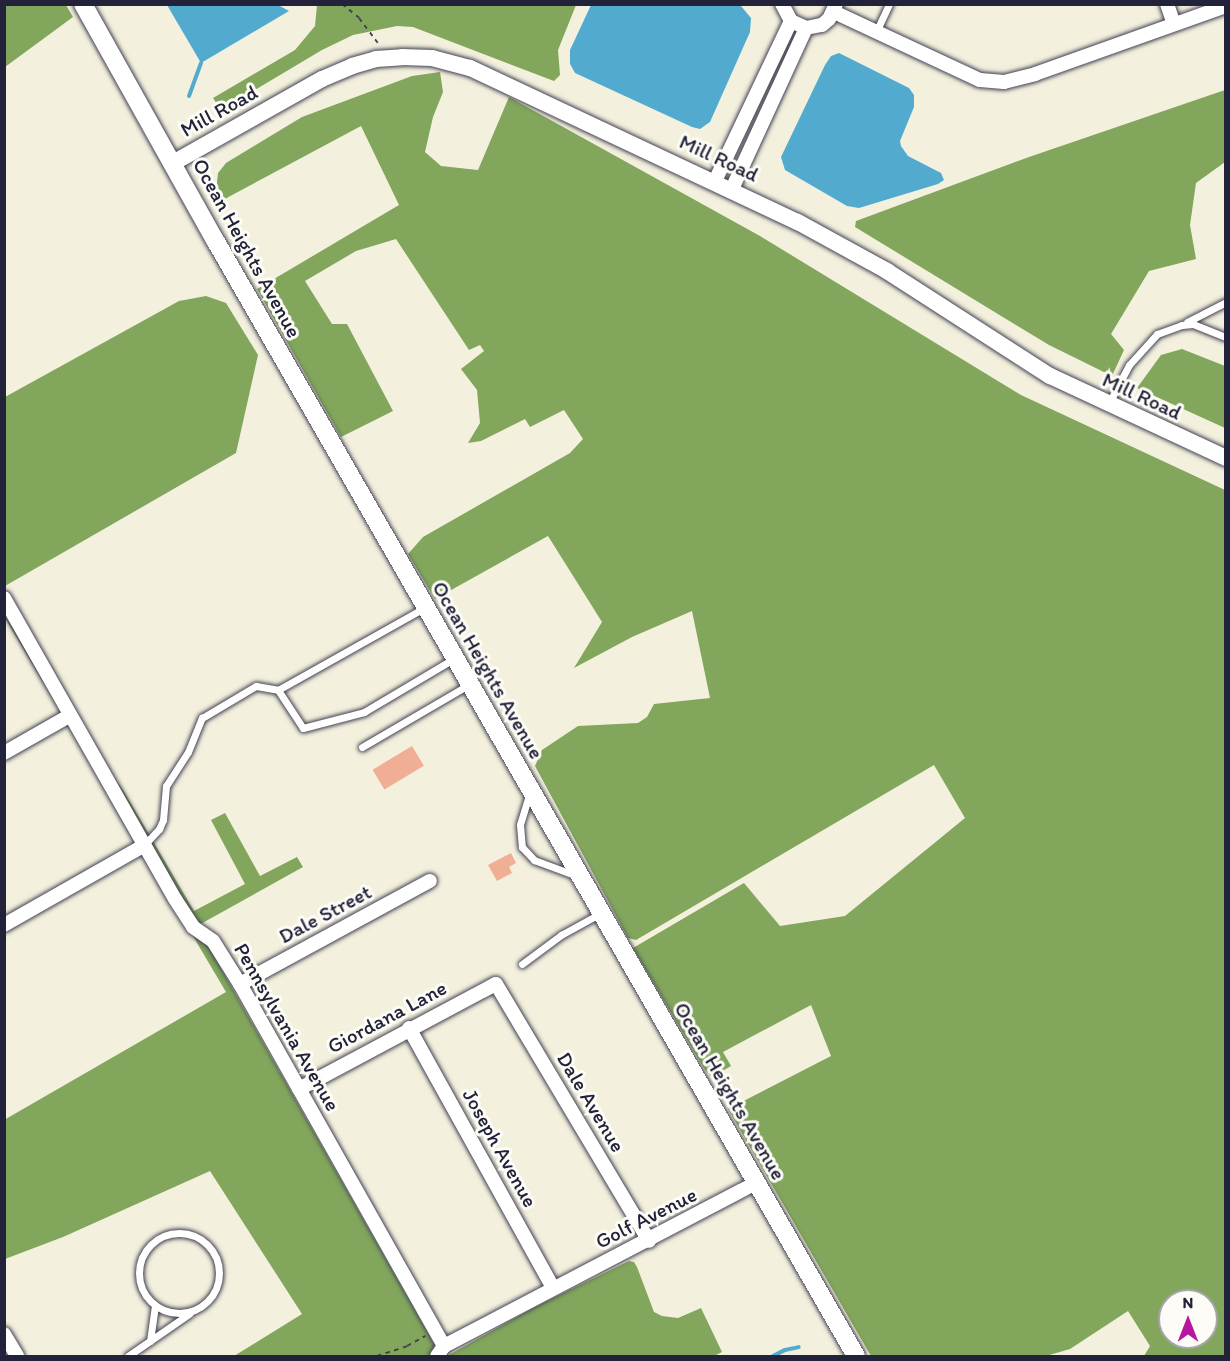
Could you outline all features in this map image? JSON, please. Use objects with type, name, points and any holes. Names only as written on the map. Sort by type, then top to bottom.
[{"type":"main road","name":"Ocean Heights Avenue","points":[[83,4],[856,1356]]},
{"type":"street","points":[[782,4],[791,21],[806,28],[822,24],[835,8],[876,32],[981,80],[1004,82],[1035,74],[1226,6]]},
{"type":"street","points":[[1167,4],[1174,24]]},
{"type":"street","points":[[715,181],[791,21]]},
{"type":"street","points":[[732,189],[806,28]]},
{"type":"street","name":"Mill Road","points":[[173,163],[322,79],[352,66],[376,59],[432,58],[483,73],[732,189],[845,247],[1025,362],[1108,406],[1226,458]]},
{"type":"street","name":"Pennsylvania Avenue","points":[[4,598],[143,846],[192,927],[213,941],[240,984],[435,1330],[441,1351],[554,1288]]},
{"type":"street","points":[[4,753],[69,716]]},
{"type":"street","points":[[4,925],[143,846]]},
{"type":"street","name":"Dale Street","points":[[240,984],[430,881]]},
{"type":"street","name":"Giordana Lane","points":[[299,1089],[409,1028],[496,984]]},
{"type":"street","name":"Dale Avenue","points":[[496,984],[649,1241]]},
{"type":"street","name":"Joseph Avenue","points":[[409,1028],[554,1288]]},
{"type":"street","name":"Golf Avenue","points":[[554,1288],[649,1241],[756,1183]]},
{"type":"street","points":[[4,1334],[17,1356]]},
{"type":"lane","points":[[876,32],[889,4]]},
{"type":"lane","points":[[1108,406],[1126,369],[1150,340],[1163,331],[1182,325],[1226,302]]},
{"type":"lane","points":[[1182,325],[1200,325],[1226,337]]},
{"type":"lane","points":[[143,846],[159,829],[163,820],[166,786],[188,752],[202,718],[256,686],[278,690],[426,607]]},
{"type":"lane","points":[[278,690],[303,728],[364,712],[455,658]]},
{"type":"lane","points":[[362,747],[470,684]]},
{"type":"lane","points":[[531,789],[520,825],[522,848],[534,860],[582,877]]},
{"type":"lane","points":[[522,964],[561,935],[602,913]]},
{"type":"lane","points":[[128,1356],[205,1305],[214,1295],[219,1282],[220,1269],[209,1245],[198,1237],[185,1233],[172,1233],[159,1238],[149,1246],[142,1258],[140,1284],[146,1296],[155,1305],[180,1313],[193,1311]]},
{"type":"lane","points":[[150,1341],[155,1305]]},
{"type":"path","points":[[342,4],[359,18],[378,43]]},
{"type":"path","points":[[377,1356],[408,1346],[435,1330]]},
{"type":"green space","points":[[5,4],[66,5],[73,17],[5,67]]},
{"type":"green space","points":[[317,4],[576,5],[558,50],[560,75],[554,81],[413,27],[397,26],[353,35],[322,50],[221,110],[213,98],[295,50],[315,26]]},
{"type":"green space","points":[[440,72],[443,92],[433,117],[425,152],[441,166],[478,170],[509,97],[760,236],[1021,395],[1225,490],[1225,1356],[1144,1356],[1150,1346],[1128,1311],[1070,1349],[1046,1356],[871,1356],[728,1109],[831,1056],[811,1005],[723,1052],[731,1066],[712,1077],[705,1070],[633,948],[744,883],[780,926],[845,916],[965,818],[934,765],[636,940],[628,938],[535,766],[542,750],[578,726],[638,723],[647,717],[654,704],[710,698],[692,611],[632,637],[574,668],[602,622],[548,536],[435,599],[408,554],[423,537],[570,453],[583,439],[564,410],[530,427],[525,419],[481,441],[468,443],[480,423],[477,390],[461,369],[484,351],[480,345],[469,350],[396,239],[356,251],[305,281],[332,324],[347,324],[393,411],[341,437],[257,289],[399,205],[361,126],[221,201],[216,192],[218,173],[226,163],[302,117],[412,76]]},
{"type":"green space","points":[[1225,90],[1225,162],[1196,183],[1190,225],[1196,259],[1149,271],[1111,334],[1124,350],[1112,376],[1049,345],[855,227],[856,221],[1029,157]]},
{"type":"green space","points":[[206,296],[226,303],[258,355],[236,453],[5,586],[5,397],[179,301]]},
{"type":"green space","points":[[1182,349],[1225,366],[1225,428],[1137,388],[1161,355]]},
{"type":"green space","points":[[5,594],[69,716],[123,790],[194,911],[245,884],[211,820],[225,813],[260,876],[297,857],[303,867],[197,926],[441,1356],[234,1356],[302,1314],[210,1171],[63,1237],[5,1259],[4,1120],[226,992],[5,618]]},
{"type":"green space","points":[[629,1261],[634,1262],[637,1267],[654,1312],[662,1316],[678,1318],[701,1308],[722,1352],[714,1356],[447,1356],[537,1306]]},
{"type":"water","points":[[167,5],[278,5],[289,11],[201,63]]},
{"type":"water","points":[[591,5],[741,6],[751,18],[750,32],[710,122],[700,129],[692,127],[575,73],[570,64],[570,50]]},
{"type":"water","points":[[839,53],[909,88],[914,95],[914,107],[900,141],[901,146],[908,156],[941,173],[944,180],[938,184],[859,208],[847,206],[785,170],[781,157],[825,65],[831,56]]},
{"type":"building","points":[[412,746],[424,766],[384,789],[373,770]]},
{"type":"building","points":[[511,853],[516,863],[509,867],[512,873],[497,881],[488,865]]},
{"type":"waterway","points":[[189,96],[201,63]]},
{"type":"waterway","points":[[773,1356],[799,1347]]}]
